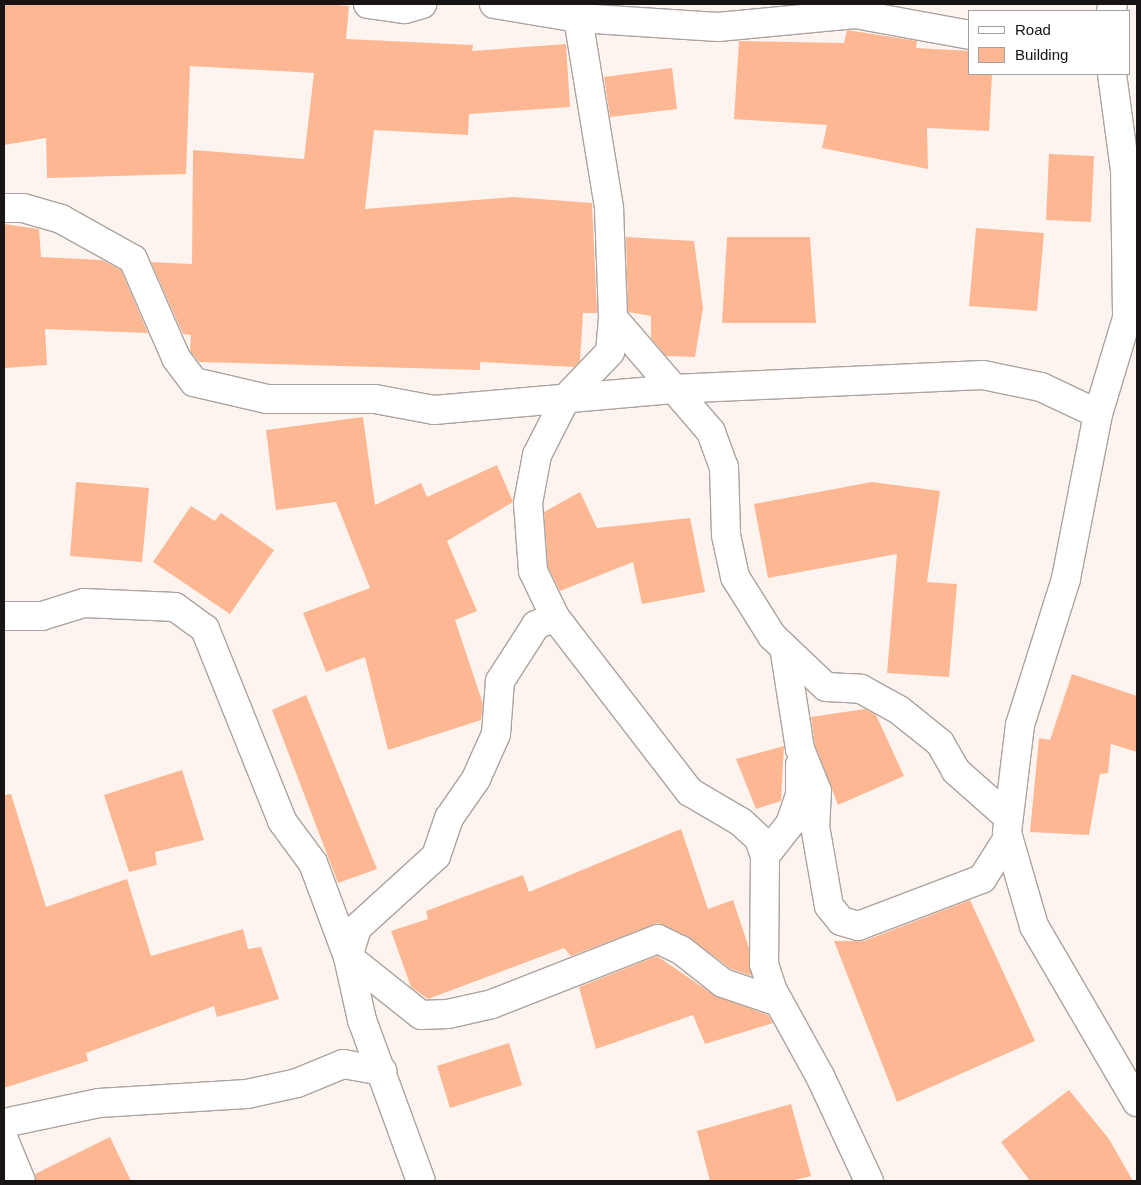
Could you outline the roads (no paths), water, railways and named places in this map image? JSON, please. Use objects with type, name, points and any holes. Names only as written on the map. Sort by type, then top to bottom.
[{"type":"street","points":[[368,4],[405,9],[422,4]]},
{"type":"street","points":[[494,4],[578,18],[718,27],[766,13],[855,14],[968,34]]},
{"type":"street","points":[[578,18],[608,199],[613,318],[610,352],[566,398],[537,456],[528,503],[533,572],[555,617],[690,792],[741,822],[759,839],[765,856],[764,964],[779,1002],[820,1076],[869,1181]]},
{"type":"street","points":[[800,749],[817,792],[815,826],[829,906],[841,921],[858,926],[982,879],[1008,828],[1020,725],[1066,579],[1098,414],[1127,318],[1125,170],[1112,75]]},
{"type":"street","points":[[4,208],[22,208],[61,219],[133,259],[176,358],[194,382],[267,399],[375,399],[434,410],[673,389],[983,375],[1041,387],[1098,414]]},
{"type":"street","points":[[613,318],[712,432],[724,467],[726,535],[736,576],[785,653],[826,687],[861,689],[899,710],[940,743],[956,771],[1008,828],[1034,926],[1137,1102]]},
{"type":"street","points":[[4,616],[42,616],[84,602],[175,607],[205,629],[282,821],[313,863],[348,957],[362,1020],[421,1181]]},
{"type":"street","points":[[348,957],[357,928],[436,856],[449,818],[476,779],[496,734],[500,681],[536,625],[555,617]]},
{"type":"street","points":[[765,856],[790,824],[800,795],[800,749],[785,653]]},
{"type":"street","points":[[348,957],[421,1015],[448,1014],[492,1004],[658,939],[681,950],[723,983],[779,1002]]},
{"type":"street","points":[[4,1123],[99,1102],[247,1094],[297,1083],[343,1064],[382,1071]]},
{"type":"street","points":[[4,1140],[21,1181]]}]
